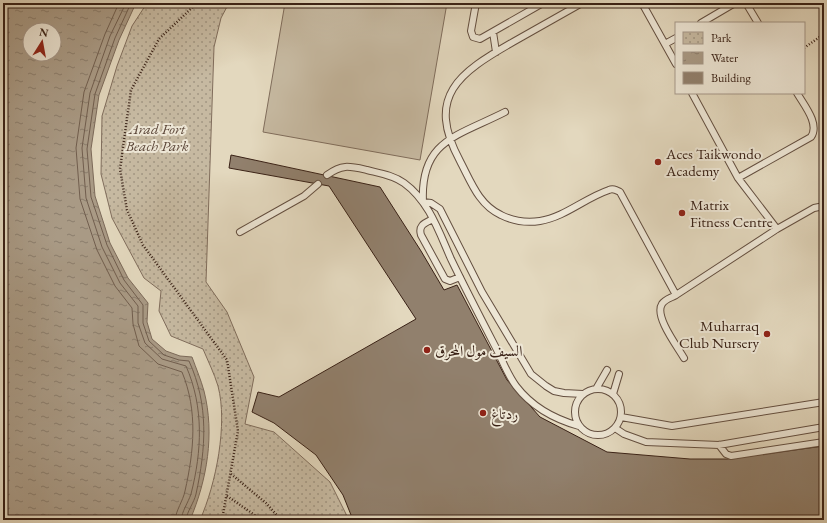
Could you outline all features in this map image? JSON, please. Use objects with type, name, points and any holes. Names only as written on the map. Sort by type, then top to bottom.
[{"type":"lane","points":[[476,3],[471,34],[473,37],[480,39],[543,3]]},
{"type":"lane","points":[[582,3],[496,52],[468,70],[458,80],[447,104],[445,118],[450,140],[481,200],[490,209],[514,220],[527,222],[552,218],[609,190],[620,192],[676,295]]},
{"type":"lane","points":[[642,3],[675,62]]},
{"type":"lane","points":[[703,22],[735,3]]},
{"type":"lane","points":[[746,3],[757,22]]},
{"type":"lane","points":[[820,3],[824,6]]},
{"type":"lane","points":[[494,32],[496,52]]},
{"type":"lane","points":[[665,44],[675,39]]},
{"type":"lane","points":[[693,94],[738,178],[777,229]]},
{"type":"lane","points":[[738,178],[811,137],[814,130],[814,123],[798,94]]},
{"type":"lane","points":[[423,202],[423,179],[425,169],[436,151],[450,140],[505,112]]},
{"type":"lane","points":[[327,175],[337,168],[349,166],[389,176],[407,186],[423,202],[433,219],[460,277],[515,385],[528,399],[543,411],[566,423],[579,426]]},
{"type":"lane","points":[[240,232],[304,196],[318,184]]},
{"type":"lane","points":[[423,202],[436,205],[440,209],[482,292],[531,374],[554,391],[568,394],[583,394],[596,389],[602,389],[613,394],[620,404],[621,416],[615,428],[604,435],[597,436],[584,431],[579,426],[574,413],[575,406],[583,394]]},
{"type":"lane","points":[[684,358],[660,314],[662,305],[665,301],[777,229],[814,208],[824,206]]},
{"type":"lane","points":[[433,219],[422,224],[420,229],[421,235],[445,279],[450,281],[460,277]]},
{"type":"lane","points":[[596,389],[606,370]]},
{"type":"lane","points":[[613,394],[619,374]]},
{"type":"lane","points":[[621,416],[672,426],[824,402]]},
{"type":"lane","points":[[615,428],[624,434],[646,442],[719,444],[824,427]]},
{"type":"lane","points":[[719,444],[726,454],[734,456],[824,442]]},
{"type":"path","points":[[197,3],[159,39],[131,90],[120,169],[127,210],[143,245],[227,360],[238,431],[222,520]]},
{"type":"path","points":[[805,47],[824,34]]},
{"type":"path","points":[[231,474],[266,503],[281,520]]},
{"type":"path","points":[[227,496],[262,520]]},
{"type":"green space","name":"Arad Fort Beach Park","points":[[147,3],[229,3],[221,18],[214,47],[206,282],[227,312],[254,377],[245,424],[274,432],[330,482],[349,520],[200,520],[211,489],[219,454],[222,418],[218,386],[203,349],[171,336],[159,311],[161,291],[144,278],[112,218],[101,174],[102,116],[117,66],[132,26]]},
{"type":"green space","points":[[285,3],[447,3],[420,160],[263,132]]},
{"type":"water","points":[[3,3],[136,3],[119,40],[99,95],[91,149],[95,196],[110,243],[128,278],[148,303],[147,322],[152,339],[166,351],[180,356],[192,357],[204,391],[209,424],[208,457],[201,489],[190,520],[3,520]]},
{"type":"building","name":"السيف مول المحرق","points":[[231,155],[380,187],[444,290],[457,285],[507,380],[540,417],[607,452],[690,459],[727,459],[824,446],[824,520],[353,520],[343,495],[316,455],[274,423],[252,412],[258,392],[279,397],[416,319],[329,186],[229,168]]},
{"type":"place","name":"Aces Taikwondo Academy","points":[[658,162]]},
{"type":"place","name":"Matrix Fitness Centre","points":[[682,213]]},
{"type":"place","name":"Muharraq Club Nursery","points":[[767,334]]},
{"type":"place","name":"السيف مول المحرق","points":[[427,350]]},
{"type":"place","name":"ردتاغ","points":[[483,413]]}]
